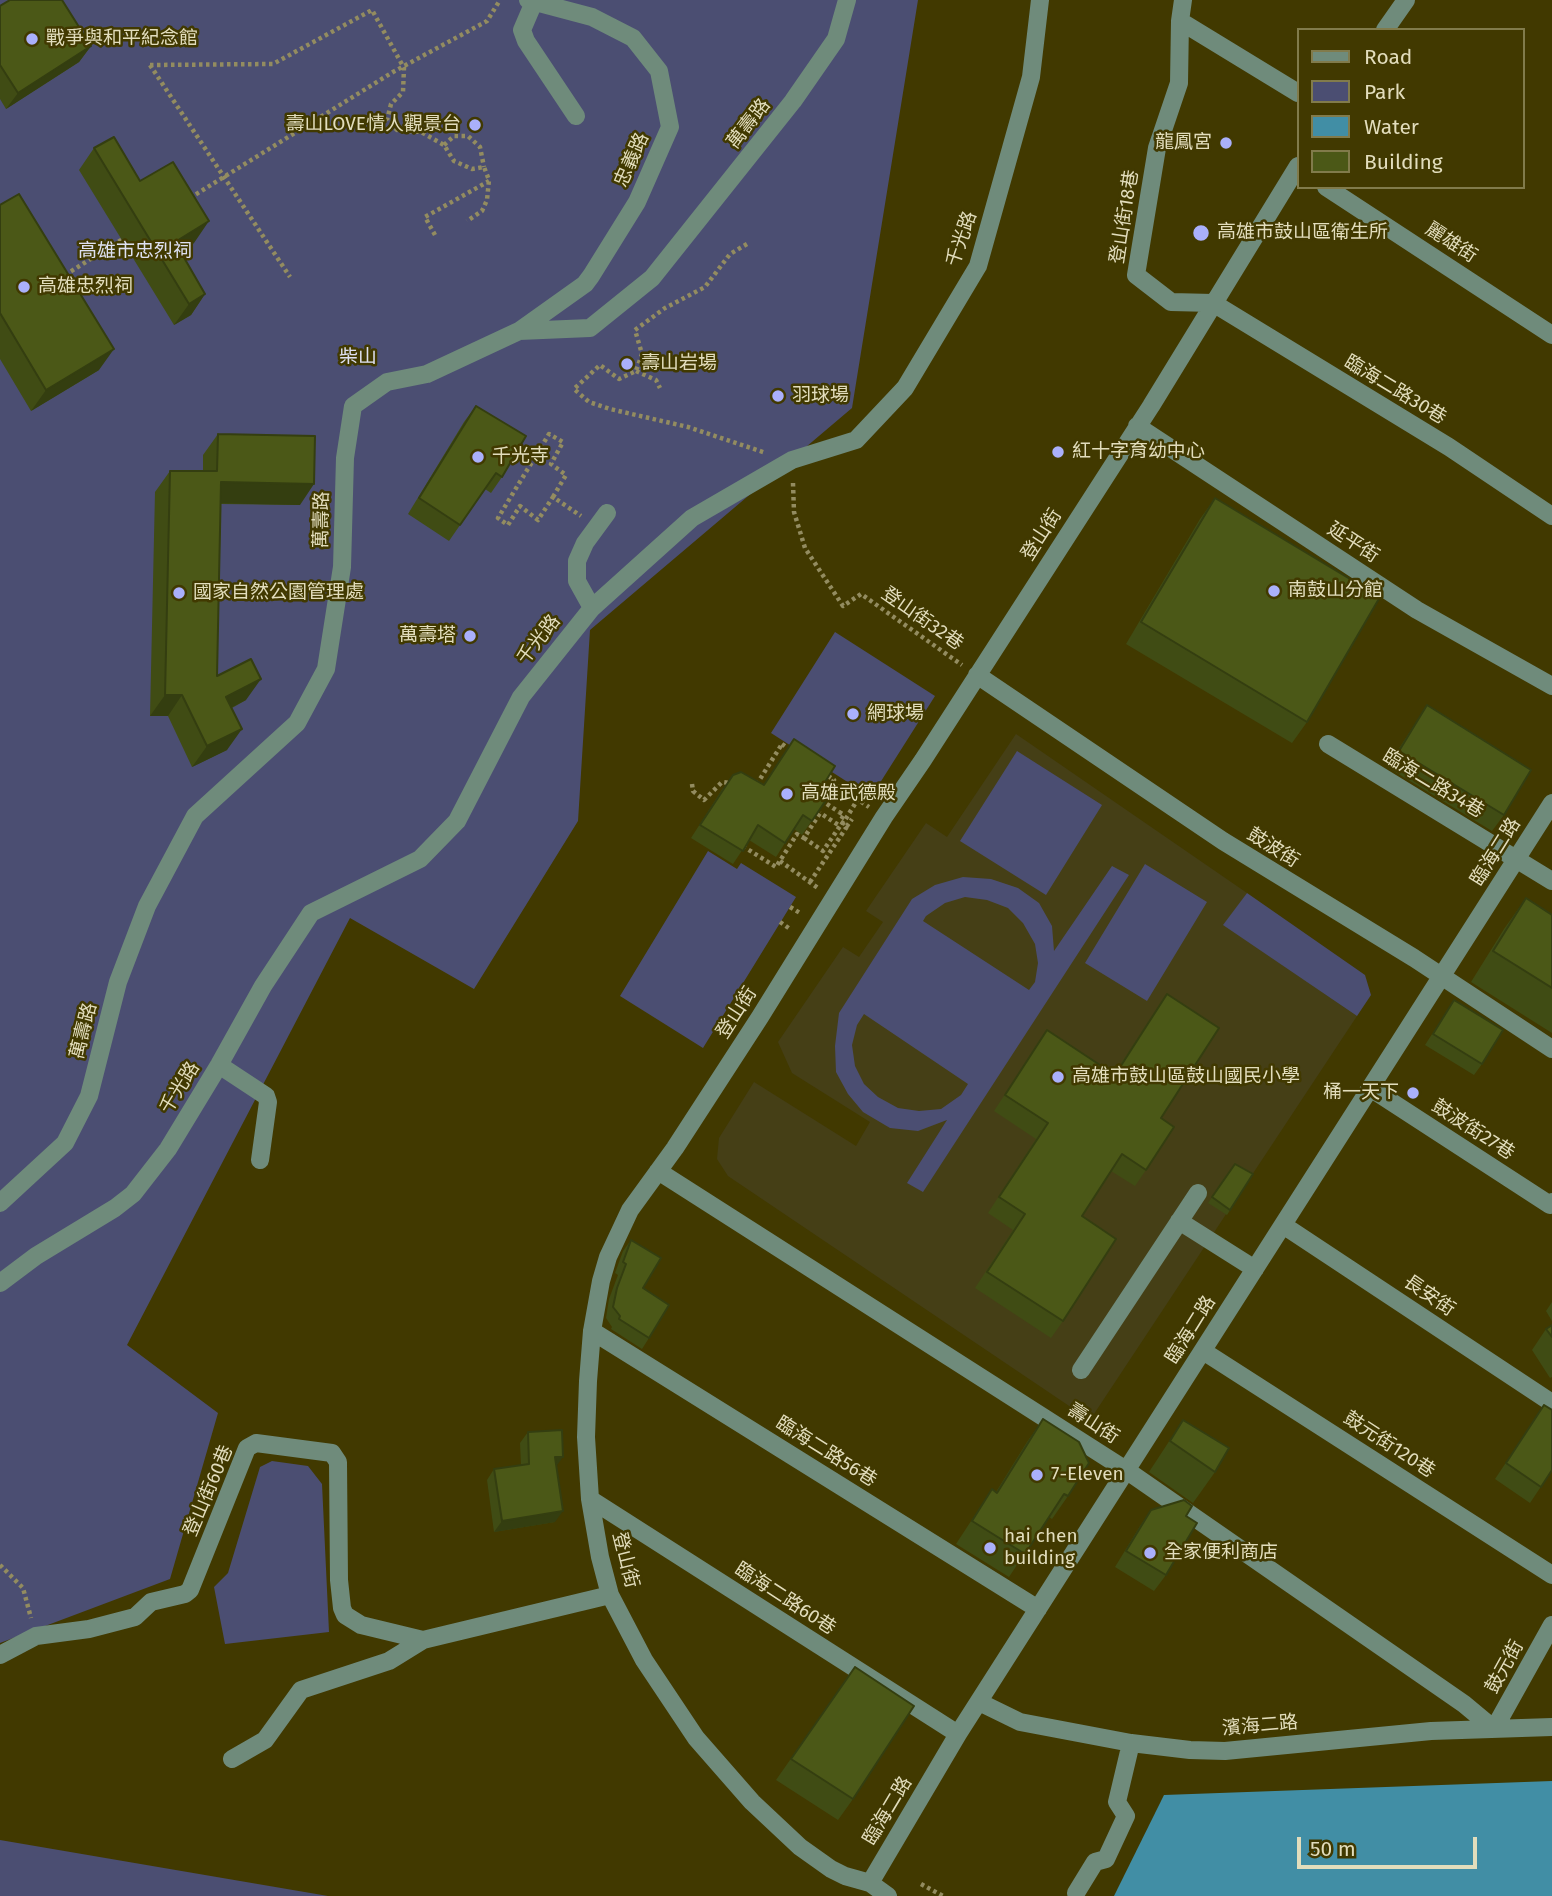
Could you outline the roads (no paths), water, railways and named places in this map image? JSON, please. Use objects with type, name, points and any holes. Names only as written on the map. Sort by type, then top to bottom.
[{"type":"street","name":"萬壽路","points":[[0,1203],[65,1143],[89,1096],[118,982],[147,906],[195,816],[297,723],[326,669],[342,567],[345,458],[354,405],[387,382],[427,374],[519,331],[590,328],[652,278],[793,102],[836,39],[847,0]]},
{"type":"street","name":"千光路","points":[[0,1283],[36,1256],[115,1208],[133,1194],[168,1149],[263,986],[311,913],[420,859],[457,821],[521,697],[592,608],[692,518],[792,460],[856,440],[905,388],[978,266],[1031,77],[1040,0]]},
{"type":"street","points":[[1183,0],[1180,21],[1296,92]]},
{"type":"street","points":[[1386,28],[1406,0]]},
{"type":"street","name":"忠義路","points":[[519,331],[585,284],[591,276],[637,202],[670,127],[659,71],[633,38],[592,17],[531,1]]},
{"type":"street","points":[[531,1],[522,30],[526,41],[576,116]]},
{"type":"street","name":"登山街18巷","points":[[1180,21],[1180,83],[1157,148],[1136,275],[1171,302],[1213,303]]},
{"type":"street","name":"登山街","points":[[888,1896],[870,1883],[831,1869],[800,1847],[752,1802],[696,1738],[644,1660],[610,1595],[590,1499],[586,1437],[592,1331],[601,1280],[608,1257],[630,1210],[760,1017],[884,817],[1137,426],[1296,171]]},
{"type":"street","name":"麗雄街","points":[[1329,189],[1552,335]]},
{"type":"street","name":"臨海二路30巷","points":[[1213,303],[1450,447],[1552,516]]},
{"type":"street","name":"延平街","points":[[1137,426],[1417,610],[1552,686]]},
{"type":"street","points":[[592,608],[577,582],[577,561],[585,542],[601,520]]},
{"type":"street","name":"鼓波街","points":[[977,675],[1223,841],[1441,976],[1552,1049]]},
{"type":"street","name":"臨海二路34巷","points":[[1328,744],[1552,881]]},
{"type":"street","name":"臨海二路","points":[[870,1883],[958,1734],[1552,803]]},
{"type":"street","points":[[219,1065],[266,1096],[268,1101],[260,1160]]},
{"type":"street","name":"鼓波街27巷","points":[[1370,1088],[1550,1205],[1552,1202]]},
{"type":"street","name":"壽山街","points":[[658,1171],[1126,1470],[1464,1704],[1494,1729]]},
{"type":"street","points":[[1081,1370],[1198,1193]]},
{"type":"street","points":[[1179,1221],[1255,1269]]},
{"type":"street","name":"長安街","points":[[1283,1225],[1552,1403]]},
{"type":"street","name":"臨海二路56巷","points":[[592,1331],[1038,1609]]},
{"type":"street","name":"鼓元街120巷","points":[[1203,1351],[1552,1575]]},
{"type":"street","name":"登山街60巷","points":[[0,1655],[36,1636],[89,1629],[135,1617],[151,1602],[185,1594],[190,1590],[247,1448],[256,1443],[332,1453],[338,1462],[339,1580],[345,1615],[361,1625],[423,1640]]},
{"type":"street","name":"臨海二路60巷","points":[[590,1499],[958,1734]]},
{"type":"street","name":"登山街60巷","points":[[232,1759],[265,1740],[301,1690],[388,1661],[423,1640],[610,1595]]},
{"type":"street","name":"鼓元街","points":[[1494,1729],[1552,1625]]},
{"type":"street","name":"濱海二路","points":[[979,1702],[1020,1722],[1131,1743],[1190,1750],[1225,1751],[1431,1731],[1552,1727]]},
{"type":"street","points":[[1076,1893],[1095,1861],[1106,1860],[1126,1815],[1117,1802],[1131,1743]]},
{"type":"water","points":[[1552,1781],[1552,1896],[1114,1896],[1164,1795]]},
{"type":"place","name":"戰爭與和平紀念館","points":[[32,39]]},
{"type":"place","name":"壽山LOVE情人觀景台","points":[[475,125]]},
{"type":"place","name":"龍鳳宮","points":[[1226,143]]},
{"type":"place","name":"高雄市鼓山區衛生所","points":[[1201,233]]},
{"type":"place","name":"高雄忠烈祠","points":[[24,287]]},
{"type":"place","name":"壽山岩場","points":[[627,364]]},
{"type":"place","name":"羽球場","points":[[778,396]]},
{"type":"place","name":"紅十字育幼中心","points":[[1058,452]]},
{"type":"place","name":"千光寺","points":[[478,457]]},
{"type":"place","name":"南鼓山分館","points":[[1274,591]]},
{"type":"place","name":"國家自然公園管理處","points":[[179,593]]},
{"type":"place","name":"萬壽塔","points":[[470,636]]},
{"type":"place","name":"網球場","points":[[853,714]]},
{"type":"place","name":"高雄武德殿","points":[[787,794]]},
{"type":"place","name":"高雄市鼓山區鼓山國民小學","points":[[1058,1077]]},
{"type":"place","name":"桶一天下","points":[[1413,1093]]},
{"type":"place","name":"7-Eleven","points":[[1037,1475]]},
{"type":"place","name":"hai chen building","points":[[990,1548]]},
{"type":"place","name":"全家便利商店","points":[[1150,1553]]},
{"type":"park label","name":"高雄市忠烈祠","points":[[135,252]]},
{"type":"park label","name":"柴山","points":[[358,358]]}]
